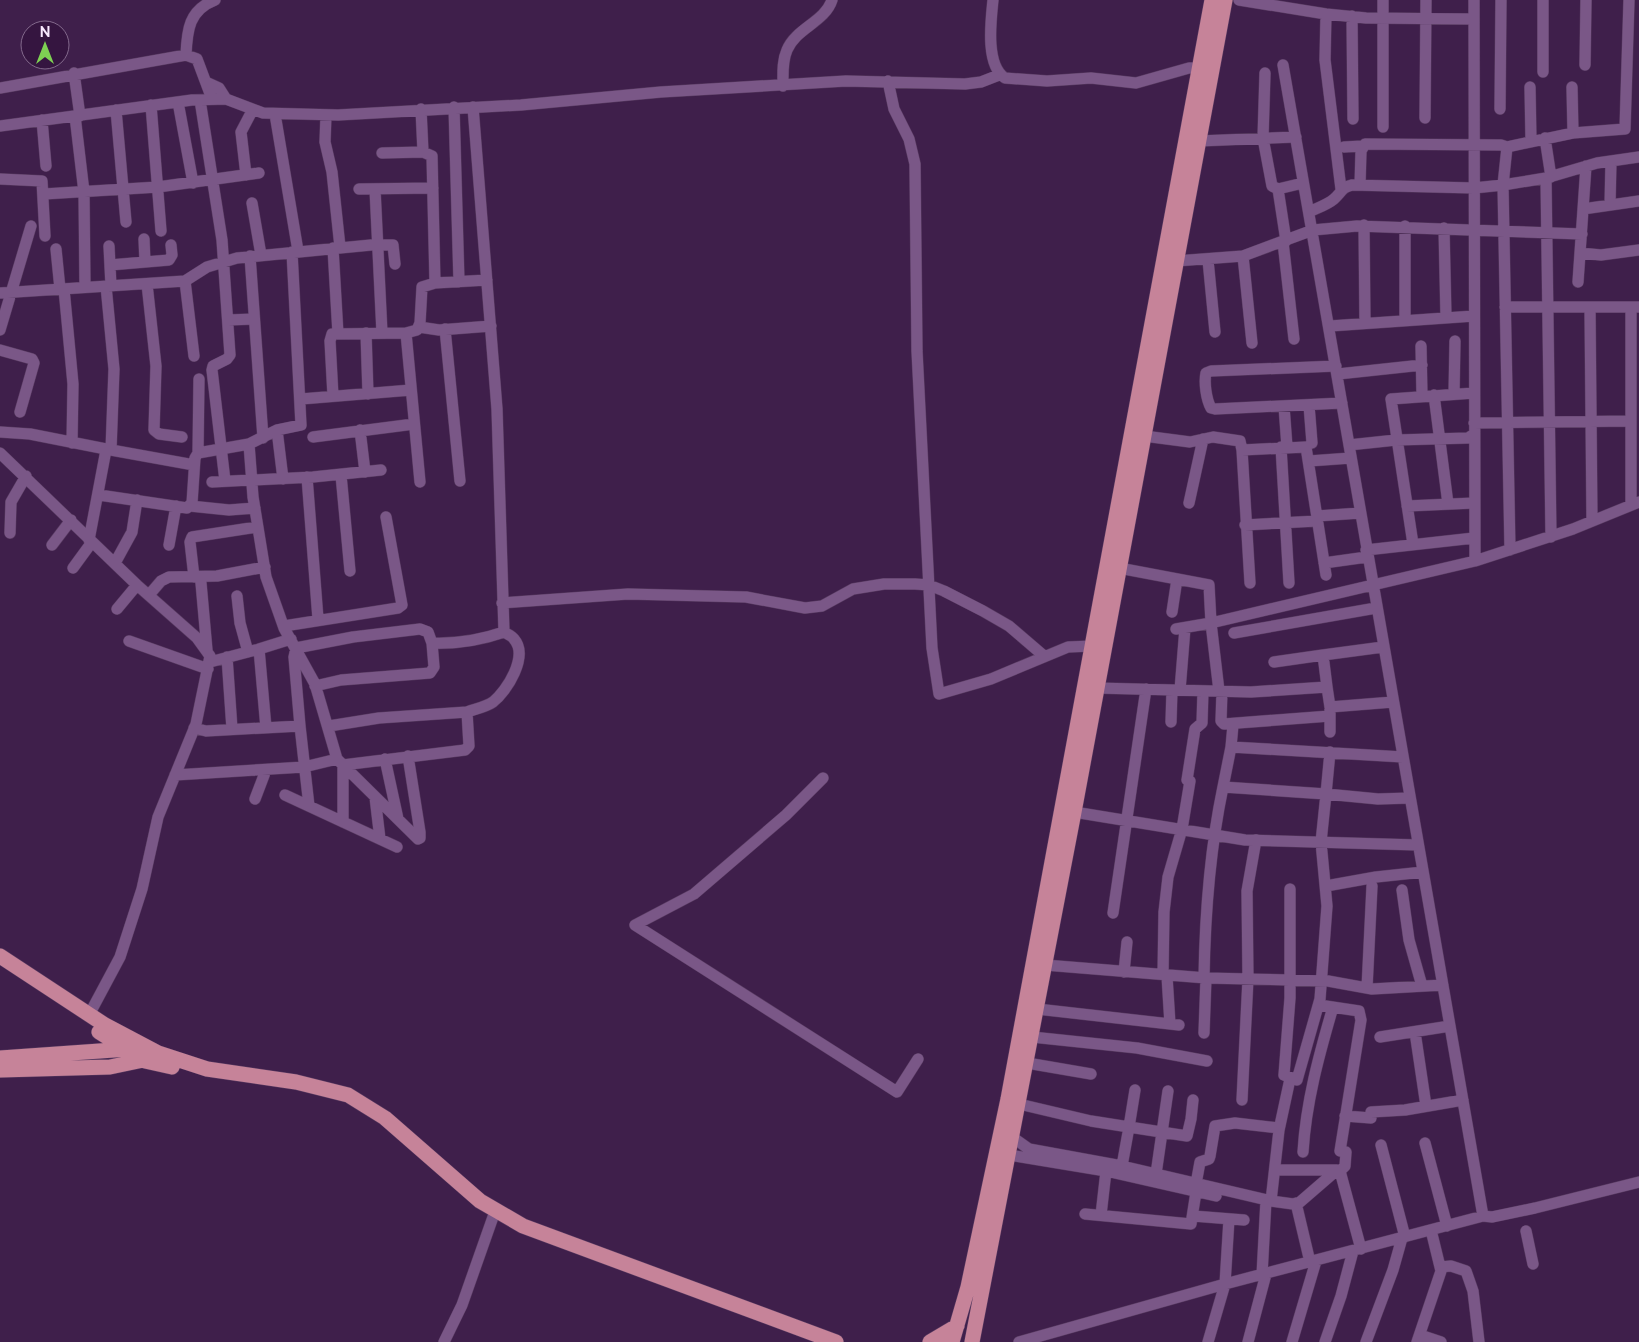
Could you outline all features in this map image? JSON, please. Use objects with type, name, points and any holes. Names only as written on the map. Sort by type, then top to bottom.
[{"type":"main road","points":[[952,1342],[968,1287],[1006,1108],[1212,0]]},
{"type":"main road","points":[[976,1338],[1225,0]]},
{"type":"main road","points":[[0,956],[91,1021],[125,1050],[207,1068],[296,1082],[348,1095],[385,1118],[480,1201],[523,1226],[836,1342]]},
{"type":"main road","points":[[0,966],[91,1021],[140,1044],[152,1057],[210,1076],[318,1092],[359,1109],[378,1123],[458,1193],[493,1217],[600,1262],[811,1342]]},
{"type":"main road","points":[[88,1053],[95,1038],[91,1021]]},
{"type":"main road","points":[[0,1058],[125,1050],[140,1044]]},
{"type":"main road","points":[[0,1070],[110,1067],[152,1057]]},
{"type":"main road","points":[[930,1342],[957,1326]]},
{"type":"street","points":[[186,55],[188,28],[192,19],[197,11],[215,0]]},
{"type":"street","points":[[783,86],[784,58],[792,41],[825,13],[832,0]]},
{"type":"street","points":[[993,0],[991,45],[1000,75],[1004,78],[1031,81],[1090,78],[1136,83],[1189,68],[1200,68]]},
{"type":"street","points":[[1239,0],[1326,14],[1383,18],[1474,19]]},
{"type":"street","points":[[1383,0],[1383,127]]},
{"type":"street","points":[[1425,118],[1426,0]]},
{"type":"street","points":[[1474,0],[1475,561]]},
{"type":"street","points":[[1500,109],[1501,0]]},
{"type":"street","points":[[1543,0],[1543,72]]},
{"type":"street","points":[[1585,65],[1586,0]]},
{"type":"street","points":[[1344,147],[1366,144],[1501,145],[1507,147],[1573,133],[1625,128],[1629,0]]},
{"type":"street","points":[[1326,14],[1325,60],[1341,189]]},
{"type":"street","points":[[1352,16],[1353,119]]},
{"type":"street","points":[[0,88],[74,73],[186,55],[197,59],[208,83],[212,99]]},
{"type":"street","points":[[1283,65],[1330,326],[1372,586],[1483,1216]]},
{"type":"street","points":[[74,73],[84,192],[85,288]]},
{"type":"street","points":[[1265,73],[1264,138],[1272,186],[1278,189],[1303,183]]},
{"type":"street","points":[[0,126],[151,105],[212,99],[226,99],[252,111],[275,114],[326,115],[473,107],[661,92],[783,86],[888,81],[965,84],[981,82],[1000,75]]},
{"type":"street","points":[[888,81],[894,109],[909,139],[915,164],[917,351],[932,648],[939,694],[991,679],[1068,647],[1092,646]]},
{"type":"street","points":[[208,83],[219,88],[226,99]]},
{"type":"street","points":[[1530,87],[1531,141]]},
{"type":"street","points":[[1572,87],[1573,133]]},
{"type":"street","points":[[200,100],[224,261],[228,320],[230,355],[212,370],[225,481]]},
{"type":"street","points":[[178,102],[193,183]]},
{"type":"street","points":[[151,105],[161,231]]},
{"type":"street","points":[[454,107],[459,282]]},
{"type":"street","points":[[473,107],[497,409],[504,632]]},
{"type":"street","points":[[421,109],[423,152]]},
{"type":"street","points":[[116,110],[126,222]]},
{"type":"street","points":[[246,175],[241,132],[252,111]]},
{"type":"street","points":[[198,453],[249,444],[277,430],[301,425],[295,251],[275,114]]},
{"type":"street","points":[[326,115],[325,142],[332,172],[337,248],[338,334]]},
{"type":"street","points":[[42,120],[46,166]]},
{"type":"street","points":[[1199,141],[1296,137]]},
{"type":"street","points":[[1545,138],[1549,178],[1547,308],[1550,537]]},
{"type":"street","points":[[1360,184],[1362,146]]},
{"type":"street","points":[[1507,147],[1503,185],[1506,424],[1510,550]]},
{"type":"street","points":[[382,153],[423,152],[432,156],[434,283]]},
{"type":"street","points":[[1309,212],[1333,199],[1346,186],[1360,184],[1474,188],[1549,178],[1586,166],[1639,157]]},
{"type":"street","points":[[1610,205],[1611,161]]},
{"type":"street","points":[[1578,282],[1586,166]]},
{"type":"street","points":[[44,194],[158,188],[258,173]]},
{"type":"street","points":[[0,178],[42,181],[45,236]]},
{"type":"street","points":[[359,189],[434,188]]},
{"type":"street","points":[[375,189],[382,333]]},
{"type":"street","points":[[1278,189],[1294,338]]},
{"type":"street","points":[[1584,209],[1639,201]]},
{"type":"street","points":[[252,203],[255,256],[254,319],[263,438]]},
{"type":"street","points":[[1176,262],[1243,256],[1313,230],[1364,225],[1582,234]]},
{"type":"street","points":[[1364,225],[1365,323]]},
{"type":"street","points":[[0,330],[5,292],[31,226]]},
{"type":"street","points":[[1405,226],[1405,320]]},
{"type":"street","points":[[1444,228],[1446,318]]},
{"type":"street","points":[[144,239],[149,262],[156,366],[154,430],[159,434],[182,437]]},
{"type":"street","points":[[110,264],[149,262],[171,258],[171,245]]},
{"type":"street","points":[[5,292],[185,281],[208,267],[224,261],[295,251],[393,245],[395,264]]},
{"type":"street","points":[[73,568],[91,541],[108,450],[114,369],[109,286],[109,246]]},
{"type":"street","points":[[56,249],[73,384],[72,442]]},
{"type":"street","points":[[1580,254],[1607,255],[1639,250]]},
{"type":"street","points":[[1243,256],[1252,342]]},
{"type":"street","points":[[1208,260],[1215,332]]},
{"type":"street","points":[[419,327],[422,287],[434,283],[487,280]]},
{"type":"street","points":[[185,281],[194,356]]},
{"type":"street","points":[[1171,722],[1176,690],[1180,629],[1475,561],[1550,537],[1635,504],[1631,421],[1635,307],[1505,307]]},
{"type":"street","points":[[1590,308],[1592,521]]},
{"type":"street","points":[[1330,326],[1474,316]]},
{"type":"street","points":[[228,320],[254,319]]},
{"type":"street","points":[[333,396],[330,337],[332,334],[406,333],[419,327],[445,329],[491,326]]},
{"type":"street","points":[[445,329],[460,481]]},
{"type":"street","points":[[366,333],[368,394]]},
{"type":"street","points":[[406,333],[420,482]]},
{"type":"street","points":[[1454,394],[1455,341]]},
{"type":"street","points":[[1422,346],[1422,396]]},
{"type":"street","points":[[0,350],[32,359],[34,363],[20,412]]},
{"type":"street","points":[[1342,403],[1210,408],[1205,378],[1206,373],[1211,371],[1337,370],[1422,365]]},
{"type":"street","points":[[190,506],[194,465],[198,453],[199,380]]},
{"type":"street","points":[[301,399],[412,390]]},
{"type":"street","points":[[1414,544],[1391,399],[1474,393]]},
{"type":"street","points":[[1434,395],[1448,504]]},
{"type":"street","points":[[1309,405],[1312,443]]},
{"type":"street","points":[[1284,406],[1284,523],[1289,582]]},
{"type":"street","points":[[1349,446],[1396,440],[1468,438],[1474,429],[1506,424],[1631,421]]},
{"type":"street","points":[[313,437],[414,424]]},
{"type":"street","points":[[277,430],[283,479]]},
{"type":"street","points":[[360,430],[365,472]]},
{"type":"street","points":[[0,432],[30,434],[194,465]]},
{"type":"street","points":[[1144,436],[1190,442],[1213,437],[1235,439],[1242,444],[1250,582]]},
{"type":"street","points":[[1189,503],[1202,439]]},
{"type":"street","points":[[249,444],[257,527],[264,568],[284,626],[315,686],[329,726],[340,762],[343,822]]},
{"type":"street","points":[[1242,450],[1306,447],[1326,575]]},
{"type":"street","points":[[0,453],[207,650]]},
{"type":"street","points":[[1309,461],[1351,458]]},
{"type":"street","points":[[212,482],[341,475],[381,470]]},
{"type":"street","points":[[341,475],[350,571]]},
{"type":"street","points":[[10,533],[11,502],[26,476]]},
{"type":"street","points":[[307,477],[318,619]]},
{"type":"street","points":[[99,494],[176,506],[229,510],[255,508]]},
{"type":"street","points":[[115,563],[132,532],[138,500]]},
{"type":"street","points":[[1407,506],[1474,503]]},
{"type":"street","points":[[170,545],[176,506]]},
{"type":"street","points":[[1246,525],[1284,523],[1360,513]]},
{"type":"street","points":[[284,626],[318,619],[398,608],[402,605],[386,517]]},
{"type":"street","points":[[52,545],[71,520]]},
{"type":"street","points":[[196,577],[190,542],[192,537],[257,527]]},
{"type":"street","points":[[1324,563],[1414,544],[1474,538]]},
{"type":"street","points":[[149,595],[164,578],[196,577],[264,568]]},
{"type":"street","points":[[1119,568],[1210,585],[1211,623],[1221,691],[1221,721],[1224,724],[1233,725],[1393,702]]},
{"type":"street","points":[[91,1021],[120,957],[142,889],[158,817],[194,728],[209,666],[201,582],[200,577],[196,577]]},
{"type":"street","points":[[1172,612],[1178,579]]},
{"type":"street","points":[[117,609],[137,585]]},
{"type":"street","points":[[502,603],[628,594],[714,595],[746,597],[805,608],[822,606],[853,589],[870,586],[929,585],[1009,626],[1044,656]]},
{"type":"street","points":[[237,596],[240,623],[253,650],[266,728]]},
{"type":"street","points":[[1234,633],[1376,608]]},
{"type":"street","points":[[129,641],[209,666],[227,657],[253,650],[294,643],[420,629],[428,632],[432,643],[434,667],[430,673],[341,680],[315,686]]},
{"type":"street","points":[[329,726],[379,718],[467,712],[492,702],[506,688],[518,664],[519,650],[515,639],[504,632],[484,638],[449,644],[432,643]]},
{"type":"street","points":[[294,643],[300,726],[309,806]]},
{"type":"street","points":[[1274,662],[1383,647]]},
{"type":"street","points":[[1323,656],[1330,712],[1330,732]]},
{"type":"street","points":[[227,657],[232,729]]},
{"type":"street","points":[[1097,688],[1221,691],[1327,687]]},
{"type":"street","points":[[1113,914],[1125,820],[1141,730],[1146,689]]},
{"type":"street","points":[[1163,975],[1164,912],[1168,877],[1182,829],[1195,729],[1202,723],[1203,691]]},
{"type":"street","points":[[175,775],[304,767],[465,750],[469,746],[467,712]]},
{"type":"street","points":[[1204,1033],[1205,934],[1213,835],[1231,747],[1233,725]]},
{"type":"street","points":[[194,728],[206,731],[300,726]]},
{"type":"street","points":[[1231,747],[1403,757]]},
{"type":"street","points":[[1248,1342],[1264,1275],[1268,1203],[1275,1170],[1279,1128],[1293,1079],[1319,1005],[1327,906],[1322,842],[1330,752]]},
{"type":"street","points":[[340,762],[398,820],[416,837],[420,838],[408,756]]},
{"type":"street","points":[[386,759],[398,820]]},
{"type":"street","points":[[255,799],[266,770]]},
{"type":"street","points":[[823,778],[779,821],[694,894],[635,925],[897,1092],[918,1059]]},
{"type":"street","points":[[1223,787],[1378,799],[1410,798]]},
{"type":"street","points":[[285,795],[397,847]]},
{"type":"street","points":[[376,796],[380,839]]},
{"type":"street","points":[[1074,812],[1213,835],[1256,840],[1418,845]]},
{"type":"street","points":[[1242,1100],[1248,979],[1247,891],[1256,840]]},
{"type":"street","points":[[1326,886],[1376,876],[1423,872]]},
{"type":"street","points":[[1367,988],[1372,886]]},
{"type":"street","points":[[1290,889],[1290,980],[1284,1075],[1312,1083]]},
{"type":"street","points":[[1402,890],[1409,940],[1422,986]]},
{"type":"street","points":[[1124,972],[1127,942]]},
{"type":"street","points":[[1045,965],[1205,978],[1322,981],[1367,988],[1443,985]]},
{"type":"street","points":[[1037,1009],[1174,1024],[1168,976],[1163,975]]},
{"type":"street","points":[[1009,1155],[1106,1171],[1268,1203],[1300,1202],[1345,1166],[1343,1152],[1345,1116],[1362,1020],[1359,1011],[1319,1005]]},
{"type":"street","points":[[1303,1152],[1306,1116],[1312,1083],[1333,1007]]},
{"type":"street","points":[[1380,1037],[1450,1026]]},
{"type":"street","points":[[1415,1032],[1426,1106]]},
{"type":"street","points":[[1032,1037],[1137,1048],[1207,1061]]},
{"type":"street","points":[[1027,1063],[1091,1074]]},
{"type":"street","points":[[1122,1166],[1135,1090]]},
{"type":"street","points":[[1156,1174],[1168,1091]]},
{"type":"street","points":[[1019,1104],[1129,1127],[1186,1136],[1191,1119],[1192,1100]]},
{"type":"street","points":[[1345,1116],[1371,1115],[1463,1100]]},
{"type":"street","points":[[1085,1214],[1187,1224],[1192,1222],[1200,1189],[1200,1162],[1209,1159],[1215,1126],[1235,1123],[1279,1128]]},
{"type":"street","points":[[1012,1137],[1029,1149],[1122,1166],[1156,1174],[1200,1189]]},
{"type":"street","points":[[1425,1143],[1447,1226]]},
{"type":"street","points":[[1366,1342],[1404,1237],[1381,1145]]},
{"type":"street","points":[[1275,1170],[1338,1171]]},
{"type":"street","points":[[1101,1215],[1106,1171]]},
{"type":"street","points":[[1325,1342],[1357,1250],[1338,1171]]},
{"type":"street","points":[[1019,1342],[1225,1284],[1483,1216],[1492,1217],[1535,1208],[1639,1182]]},
{"type":"street","points":[[1292,1342],[1313,1262],[1296,1203]]},
{"type":"street","points":[[1193,1216],[1244,1220]]},
{"type":"street","points":[[444,1342],[462,1305],[493,1217]]},
{"type":"street","points":[[1208,1342],[1225,1284],[1229,1219]]},
{"type":"street","points":[[1431,1230],[1441,1271],[1419,1338],[1441,1342]]},
{"type":"street","points":[[1526,1230],[1534,1264]]},
{"type":"street","points":[[1440,1267],[1451,1266],[1466,1271],[1473,1290],[1479,1342]]}]
